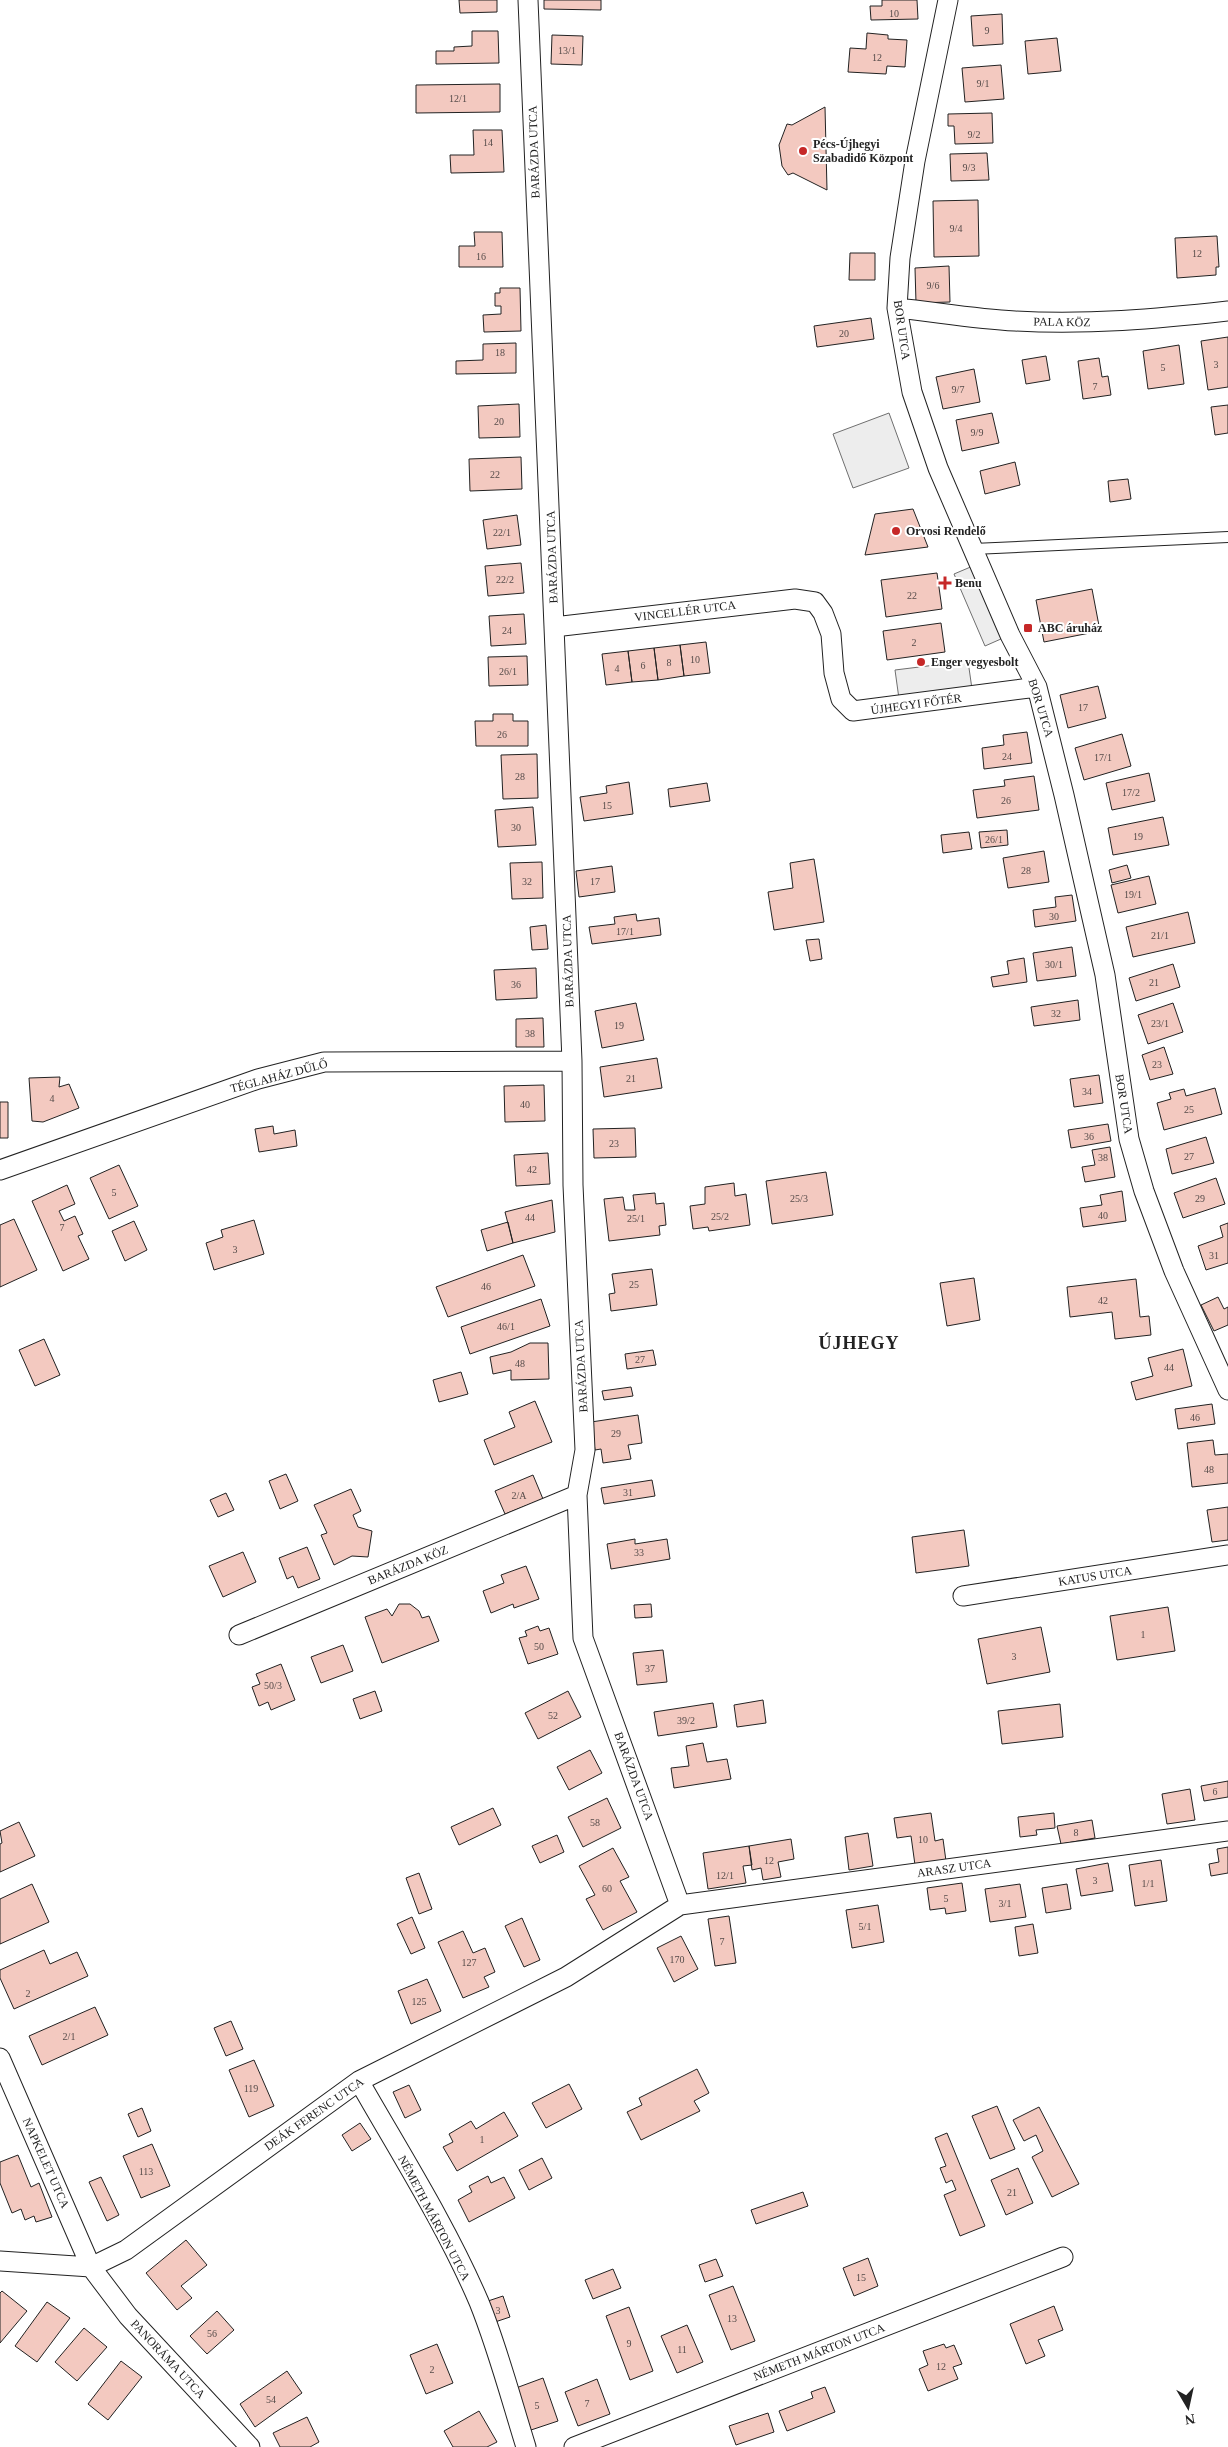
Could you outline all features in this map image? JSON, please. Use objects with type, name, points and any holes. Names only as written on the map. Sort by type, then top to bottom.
[{"type":"street","name":"BARÁZDA UTCA","points":[[528,0],[572,1061],[573,1185],[585,1450],[577,1495],[583,1638],[680,1905]]},
{"type":"street","name":"BOR UTCA","points":[[948,0],[915,161],[900,258],[897,308],[912,392],[938,468],[1010,635],[1037,688],[1064,795],[1105,975],[1129,1139],[1144,1191],[1174,1271],[1228,1390]]},
{"type":"street","name":"PALA KÖZ","points":[[897,308],[1012,321],[1073,323],[1140,321],[1228,311]]},
{"type":"street","name":"VINCELLÉR UTCA","points":[[554,627],[795,599],[815,602]]},
{"type":"street","name":"ÚJHEGYI FŐTÉR","points":[[815,602],[823,612],[831,634],[834,673],[841,699],[853,711],[1037,688]]},
{"type":"street","name":"TÉGLAHÁZ DŰLŐ","points":[[0,1170],[258,1079],[324,1062],[572,1061]]},
{"type":"street","name":"BARÁZDA KÖZ","points":[[238,1635],[577,1495]]},
{"type":"street","name":"KATUS UTCA","points":[[963,1596],[1228,1555]]},
{"type":"street","name":"ARASZ UTCA","points":[[680,1905],[1228,1831]]},
{"type":"street","name":"DEÁK FERENC UTCA","points":[[92,2267],[126,2250],[359,2081],[566,1977],[680,1905]]},
{"type":"street","name":"NAPKELET UTCA","points":[[0,2058],[92,2267]]},
{"type":"street","name":"NÉMETH MÁRTON UTCA","points":[[359,2081],[437,2220],[478,2302],[498,2357],[526,2447]]},
{"type":"street","name":"NÉMETH MÁRTON UTCA","points":[[574,2447],[1063,2257]]},
{"type":"street","points":[[0,2261],[92,2267]]},
{"type":"street","name":"PANORÁMA UTCA","points":[[92,2267],[128,2316],[247,2446]]},
{"type":"lane","points":[[973,549],[1228,537]]},
{"type":"shaded area","points":[[889,413],[909,468],[853,488],[833,434]]},
{"type":"shaded area","points":[[980,563],[1010,635],[985,646],[954,574]]},
{"type":"shaded area","points":[[968,661],[973,696],[900,706],[895,670]]},
{"type":"building","points":[[459,0],[497,0],[497,12],[460,13]]},
{"type":"building","points":[[544,0],[601,0],[601,10],[544,9]]},
{"type":"building","points":[[882,0],[917,0],[918,19],[871,20],[870,6],[882,6]]},
{"type":"building","points":[[1002,14],[1003,44],[973,46],[971,16]]},
{"type":"building","points":[[472,31],[498,31],[499,63],[436,64],[436,51],[454,51],[454,47],[472,46]]},
{"type":"building","points":[[867,33],[888,35],[888,39],[907,40],[905,67],[887,66],[886,74],[848,72],[850,48],[866,49]]},
{"type":"building","points":[[552,35],[583,36],[582,65],[551,64]]},
{"type":"building","points":[[1057,38],[1061,71],[1028,74],[1025,41]]},
{"type":"building","points":[[1001,65],[1004,99],[965,102],[962,68]]},
{"type":"building","points":[[500,84],[500,112],[416,113],[416,85]]},
{"type":"building","name":"Pécs-Újhegyi Szabadidő Központ","points":[[825,107],[827,190],[793,173],[788,175],[782,166],[779,145],[787,124],[792,125]]},
{"type":"building","points":[[992,113],[993,143],[955,144],[954,126],[948,126],[948,114]]},
{"type":"building","points":[[473,130],[502,130],[504,172],[451,173],[450,155],[474,155]]},
{"type":"building","points":[[987,153],[989,180],[951,181],[950,154]]},
{"type":"building","points":[[978,200],[979,256],[934,257],[933,201]]},
{"type":"building","points":[[474,232],[502,232],[503,267],[459,267],[459,246],[475,246]]},
{"type":"building","points":[[1217,236],[1219,267],[1216,267],[1216,275],[1177,278],[1175,238]]},
{"type":"building","points":[[850,253],[875,253],[875,280],[849,280]]},
{"type":"building","points":[[949,266],[950,302],[916,303],[915,268]]},
{"type":"building","points":[[500,288],[520,288],[521,331],[484,332],[483,315],[501,314],[501,306],[495,306],[495,293],[500,293]]},
{"type":"building","points":[[871,318],[874,339],[817,347],[814,326]]},
{"type":"building","points":[[1228,337],[1228,387],[1208,390],[1201,341]]},
{"type":"building","points":[[516,343],[516,373],[456,374],[456,361],[483,360],[483,344]]},
{"type":"building","points":[[1179,345],[1184,384],[1148,389],[1143,351]]},
{"type":"building","points":[[1046,356],[1050,380],[1026,384],[1022,360]]},
{"type":"building","points":[[1099,358],[1102,377],[1108,376],[1111,395],[1083,399],[1078,361]]},
{"type":"building","points":[[974,369],[980,402],[943,409],[936,377]]},
{"type":"building","points":[[519,404],[520,437],[479,438],[478,406]]},
{"type":"building","points":[[1228,405],[1228,433],[1215,435],[1211,407]]},
{"type":"building","points":[[992,413],[999,443],[962,451],[956,420]]},
{"type":"building","points":[[521,457],[522,489],[470,491],[469,459]]},
{"type":"building","points":[[1015,462],[1020,485],[985,494],[980,471]]},
{"type":"building","points":[[1128,479],[1131,499],[1110,502],[1108,481]]},
{"type":"building","name":"Orvosi Rendelő","points":[[913,509],[928,547],[865,555],[875,514]]},
{"type":"building","points":[[517,515],[521,545],[487,549],[483,520]]},
{"type":"building","points":[[521,563],[524,593],[488,596],[485,566]]},
{"type":"building","points":[[937,573],[942,609],[886,617],[881,580]]},
{"type":"building","points":[[1092,589],[1100,631],[1044,642],[1036,600]]},
{"type":"building","points":[[524,614],[526,644],[491,646],[489,616]]},
{"type":"building","points":[[941,623],[945,652],[887,660],[883,631]]},
{"type":"building","points":[[706,642],[710,673],[684,676],[680,645]]},
{"type":"building","points":[[680,645],[684,676],[658,680],[654,648]]},
{"type":"building","points":[[654,648],[658,680],[632,682],[628,651]]},
{"type":"building","points":[[628,651],[632,682],[606,685],[602,654]]},
{"type":"building","points":[[527,656],[528,685],[489,686],[488,657]]},
{"type":"building","points":[[1098,686],[1106,718],[1068,728],[1060,695]]},
{"type":"building","points":[[493,714],[513,714],[513,721],[528,721],[528,746],[476,746],[475,721],[493,721]]},
{"type":"building","points":[[1027,732],[1032,763],[984,769],[982,748],[1004,745],[1003,735]]},
{"type":"building","points":[[1122,734],[1131,766],[1084,780],[1075,748]]},
{"type":"building","points":[[537,754],[538,798],[503,799],[501,755]]},
{"type":"building","points":[[1149,773],[1155,801],[1112,810],[1106,783]]},
{"type":"building","points":[[1034,776],[1039,810],[977,818],[973,790],[1005,786],[1004,780]]},
{"type":"building","points":[[629,782],[633,814],[584,821],[580,797],[607,793],[606,786]]},
{"type":"building","points":[[707,783],[710,801],[670,807],[668,789]]},
{"type":"building","points":[[533,807],[536,845],[498,847],[495,810]]},
{"type":"building","points":[[1163,817],[1169,845],[1113,855],[1108,828]]},
{"type":"building","points":[[1007,830],[1008,845],[981,848],[979,832]]},
{"type":"building","points":[[969,832],[972,849],[943,853],[941,835]]},
{"type":"building","points":[[1044,851],[1049,882],[1008,888],[1003,858]]},
{"type":"building","points":[[814,859],[824,922],[774,930],[768,892],[793,888],[790,863]]},
{"type":"building","points":[[542,862],[543,898],[512,899],[510,863]]},
{"type":"building","points":[[1127,865],[1131,878],[1112,883],[1109,870]]},
{"type":"building","points":[[612,866],[615,892],[579,897],[576,871]]},
{"type":"building","points":[[1149,876],[1156,904],[1118,913],[1111,885]]},
{"type":"building","points":[[1072,895],[1076,921],[1035,927],[1033,910],[1056,907],[1055,897]]},
{"type":"building","points":[[1188,912],[1195,943],[1133,957],[1126,927]]},
{"type":"building","points":[[636,914],[637,921],[659,918],[661,935],[592,944],[589,927],[615,924],[614,917]]},
{"type":"building","points":[[546,925],[548,949],[532,950],[530,927]]},
{"type":"building","points":[[819,939],[822,959],[810,961],[806,940]]},
{"type":"building","points":[[1072,947],[1076,976],[1037,981],[1033,953]]},
{"type":"building","points":[[1024,958],[1027,982],[993,987],[991,977],[1009,974],[1007,961]]},
{"type":"building","points":[[1173,964],[1180,987],[1136,1001],[1129,978]]},
{"type":"building","points":[[536,968],[537,998],[496,1000],[494,970]]},
{"type":"building","points":[[1078,1000],[1080,1020],[1034,1026],[1031,1007]]},
{"type":"building","points":[[636,1003],[644,1040],[602,1048],[595,1011]]},
{"type":"building","points":[[1173,1003],[1183,1032],[1148,1044],[1138,1015]]},
{"type":"building","points":[[543,1018],[544,1047],[516,1047],[516,1019]]},
{"type":"building","points":[[1164,1047],[1173,1074],[1150,1080],[1142,1055]]},
{"type":"building","points":[[657,1058],[662,1088],[604,1097],[600,1067]]},
{"type":"building","points":[[1099,1075],[1103,1103],[1074,1107],[1070,1079]]},
{"type":"building","points":[[60,1077],[59,1087],[69,1084],[79,1108],[43,1122],[32,1121],[29,1078]]},
{"type":"building","points":[[544,1085],[545,1121],[505,1122],[504,1086]]},
{"type":"building","points":[[1215,1088],[1222,1114],[1164,1130],[1157,1103],[1171,1099],[1169,1093],[1184,1089],[1186,1096]]},
{"type":"building","points":[[0,1102],[8,1102],[8,1138],[0,1138]]},
{"type":"building","points":[[1108,1124],[1111,1141],[1071,1148],[1068,1130]]},
{"type":"building","points":[[273,1126],[274,1134],[295,1130],[297,1146],[259,1152],[255,1129]]},
{"type":"building","points":[[635,1128],[636,1157],[594,1158],[593,1129]]},
{"type":"building","points":[[1206,1137],[1214,1163],[1172,1174],[1166,1149]]},
{"type":"building","points":[[1110,1147],[1115,1177],[1085,1182],[1082,1167],[1095,1165],[1092,1150]]},
{"type":"building","points":[[548,1153],[550,1184],[516,1186],[514,1155]]},
{"type":"building","points":[[119,1165],[138,1206],[109,1219],[90,1178]]},
{"type":"building","points":[[826,1172],[833,1215],[772,1224],[766,1181]]},
{"type":"building","points":[[1216,1178],[1225,1204],[1183,1218],[1174,1193]]},
{"type":"building","points":[[734,1183],[735,1196],[746,1194],[750,1225],[709,1231],[708,1227],[693,1229],[690,1206],[705,1204],[705,1187]]},
{"type":"building","points":[[67,1185],[75,1204],[59,1211],[64,1221],[75,1216],[83,1234],[78,1236],[89,1259],[63,1271],[32,1201]]},
{"type":"building","points":[[1122,1191],[1126,1221],[1083,1227],[1080,1208],[1102,1205],[1100,1195]]},
{"type":"building","points":[[655,1193],[656,1204],[664,1203],[666,1225],[659,1226],[660,1235],[609,1241],[604,1199],[623,1197],[625,1210],[635,1210],[633,1195]]},
{"type":"building","points":[[552,1200],[555,1232],[513,1243],[505,1212]]},
{"type":"building","points":[[14,1219],[37,1270],[0,1287],[0,1225]]},
{"type":"building","points":[[254,1220],[264,1254],[214,1270],[206,1243],[223,1237],[221,1230]]},
{"type":"building","points":[[134,1221],[147,1250],[125,1261],[112,1231]]},
{"type":"building","points":[[508,1222],[513,1243],[487,1251],[481,1230]]},
{"type":"building","points":[[1228,1223],[1228,1263],[1206,1270],[1198,1246],[1223,1237],[1220,1226]]},
{"type":"building","points":[[523,1255],[535,1286],[448,1317],[436,1287]]},
{"type":"building","points":[[652,1269],[657,1305],[611,1311],[609,1294],[615,1293],[612,1274]]},
{"type":"building","points":[[974,1278],[980,1320],[947,1326],[940,1283]]},
{"type":"building","points":[[1136,1279],[1140,1317],[1149,1316],[1151,1335],[1115,1339],[1112,1312],[1070,1317],[1067,1287]]},
{"type":"building","points":[[1218,1297],[1224,1309],[1228,1307],[1228,1325],[1214,1331],[1201,1305]]},
{"type":"building","points":[[541,1299],[550,1326],[470,1354],[461,1327]]},
{"type":"building","points":[[44,1339],[60,1375],[35,1386],[19,1350]]},
{"type":"building","points":[[530,1343],[548,1343],[549,1379],[511,1380],[511,1370],[493,1374],[490,1357],[511,1352]]},
{"type":"building","points":[[1183,1349],[1192,1386],[1136,1400],[1131,1382],[1153,1376],[1148,1358]]},
{"type":"building","points":[[653,1350],[656,1365],[627,1369],[625,1354]]},
{"type":"building","points":[[461,1372],[468,1394],[439,1402],[433,1380]]},
{"type":"building","points":[[631,1387],[633,1396],[604,1400],[602,1391]]},
{"type":"building","points":[[535,1401],[552,1442],[494,1465],[484,1440],[515,1427],[509,1412]]},
{"type":"building","points":[[1212,1404],[1215,1424],[1178,1429],[1175,1409]]},
{"type":"building","points":[[638,1415],[642,1443],[628,1445],[631,1459],[603,1463],[601,1449],[595,1450],[591,1422]]},
{"type":"building","points":[[1213,1440],[1215,1455],[1228,1454],[1228,1483],[1192,1487],[1187,1443]]},
{"type":"building","points":[[286,1474],[298,1501],[280,1509],[269,1481]]},
{"type":"building","points":[[533,1475],[543,1499],[505,1514],[495,1491]]},
{"type":"building","points":[[652,1480],[655,1496],[604,1504],[601,1488]]},
{"type":"building","points":[[351,1489],[361,1511],[353,1515],[358,1527],[372,1531],[368,1557],[352,1556],[334,1565],[321,1535],[327,1533],[314,1505]]},
{"type":"building","points":[[226,1493],[234,1510],[218,1517],[210,1500]]},
{"type":"building","points":[[1228,1507],[1228,1540],[1212,1542],[1207,1510]]},
{"type":"building","points":[[964,1530],[969,1566],[916,1573],[912,1537]]},
{"type":"building","points":[[635,1539],[635,1544],[667,1539],[670,1559],[611,1569],[607,1544]]},
{"type":"building","points":[[307,1547],[320,1579],[298,1588],[293,1576],[287,1579],[279,1558]]},
{"type":"building","points":[[243,1552],[256,1582],[223,1597],[209,1566]]},
{"type":"building","points":[[526,1566],[539,1599],[514,1608],[513,1604],[491,1613],[483,1591],[504,1583],[501,1575]]},
{"type":"building","points":[[399,1604],[410,1604],[419,1611],[422,1618],[429,1616],[439,1641],[382,1663],[365,1617],[387,1609],[392,1616]]},
{"type":"building","points":[[651,1604],[652,1617],[635,1618],[634,1605]]},
{"type":"building","points":[[1168,1607],[1175,1651],[1117,1660],[1110,1616]]},
{"type":"building","points":[[538,1626],[540,1631],[549,1628],[558,1654],[528,1664],[519,1638],[527,1636],[525,1631]]},
{"type":"building","points":[[1041,1627],[1050,1672],[987,1684],[978,1639]]},
{"type":"building","points":[[343,1645],[353,1671],[321,1683],[311,1657]]},
{"type":"building","points":[[663,1650],[667,1682],[637,1685],[633,1653]]},
{"type":"building","points":[[281,1664],[295,1700],[271,1710],[268,1702],[259,1706],[252,1687],[260,1684],[256,1674]]},
{"type":"building","points":[[375,1691],[382,1711],[360,1719],[353,1699]]},
{"type":"building","points":[[568,1691],[581,1717],[538,1739],[525,1713]]},
{"type":"building","points":[[763,1700],[766,1723],[737,1727],[734,1705]]},
{"type":"building","points":[[713,1703],[717,1727],[658,1736],[654,1712]]},
{"type":"building","points":[[1060,1704],[1063,1737],[1002,1744],[998,1711]]},
{"type":"building","points":[[703,1743],[707,1762],[727,1759],[731,1779],[674,1788],[671,1768],[689,1766],[686,1746]]},
{"type":"building","points":[[590,1750],[602,1773],[569,1790],[557,1767]]},
{"type":"building","points":[[1228,1781],[1228,1797],[1204,1801],[1201,1786]]},
{"type":"building","points":[[1190,1789],[1195,1820],[1167,1824],[1162,1794]]},
{"type":"building","points":[[607,1798],[621,1828],[583,1847],[568,1817]]},
{"type":"building","points":[[493,1808],[501,1825],[459,1845],[451,1827]]},
{"type":"building","points":[[931,1813],[935,1841],[943,1839],[946,1861],[915,1865],[911,1836],[897,1838],[894,1818]]},
{"type":"building","points":[[1054,1813],[1055,1828],[1036,1830],[1037,1835],[1020,1837],[1018,1817]]},
{"type":"building","points":[[1092,1820],[1095,1838],[1061,1844],[1057,1826]]},
{"type":"building","points":[[19,1822],[35,1856],[0,1872],[0,1844],[2,1843],[0,1831]]},
{"type":"building","points":[[868,1833],[873,1866],[849,1870],[845,1837]]},
{"type":"building","points":[[557,1835],[564,1852],[540,1863],[532,1846]]},
{"type":"building","points":[[791,1839],[794,1859],[778,1862],[781,1877],[763,1880],[761,1868],[752,1870],[749,1846]]},
{"type":"building","points":[[749,1846],[752,1865],[743,1866],[746,1883],[708,1889],[703,1853]]},
{"type":"building","points":[[1228,1847],[1228,1873],[1211,1876],[1209,1864],[1219,1862],[1217,1849]]},
{"type":"building","points":[[613,1848],[629,1877],[620,1881],[637,1912],[603,1930],[586,1899],[595,1895],[579,1866]]},
{"type":"building","points":[[1161,1860],[1167,1901],[1135,1906],[1129,1865]]},
{"type":"building","points":[[1108,1863],[1113,1891],[1081,1896],[1076,1869]]},
{"type":"building","points":[[419,1873],[432,1909],[419,1914],[406,1878]]},
{"type":"building","points":[[962,1883],[966,1911],[946,1914],[945,1908],[930,1910],[927,1888]]},
{"type":"building","points":[[32,1884],[49,1922],[0,1944],[0,1899]]},
{"type":"building","points":[[1020,1884],[1026,1917],[990,1922],[985,1889]]},
{"type":"building","points":[[1067,1884],[1071,1909],[1046,1913],[1042,1888]]},
{"type":"building","points":[[878,1905],[884,1942],[852,1948],[846,1910]]},
{"type":"building","points":[[729,1916],[736,1963],[715,1966],[708,1919]]},
{"type":"building","points":[[412,1917],[425,1948],[411,1954],[397,1924]]},
{"type":"building","points":[[522,1918],[540,1960],[524,1967],[505,1926]]},
{"type":"building","points":[[1033,1924],[1038,1953],[1019,1956],[1015,1927]]},
{"type":"building","points":[[463,1931],[473,1953],[485,1948],[495,1972],[484,1977],[489,1987],[463,1998],[438,1942]]},
{"type":"building","points":[[681,1936],[698,1969],[674,1982],[657,1948]]},
{"type":"building","points":[[44,1950],[50,1964],[77,1952],[88,1976],[14,2009],[0,1978],[0,1970]]},
{"type":"building","points":[[427,1979],[441,2011],[411,2024],[398,1991]]},
{"type":"building","points":[[95,2007],[108,2035],[42,2065],[29,2036]]},
{"type":"building","points":[[231,2021],[243,2049],[226,2056],[214,2028]]},
{"type":"building","points":[[254,2060],[274,2106],[249,2117],[229,2070]]},
{"type":"building","points":[[697,2069],[709,2093],[694,2101],[700,2111],[641,2140],[627,2112],[642,2105],[639,2098]]},
{"type":"building","points":[[569,2084],[582,2109],[546,2128],[532,2103]]},
{"type":"building","points":[[409,2085],[421,2110],[405,2118],[393,2092]]},
{"type":"building","points":[[997,2106],[1015,2149],[990,2159],[972,2116]]},
{"type":"building","points":[[1039,2107],[1079,2184],[1052,2197],[1032,2157],[1043,2151],[1036,2135],[1024,2141],[1013,2120]]},
{"type":"building","points":[[142,2108],[151,2131],[138,2137],[128,2114]]},
{"type":"building","points":[[504,2112],[518,2136],[457,2171],[443,2147],[453,2142],[449,2134],[471,2121],[476,2129]]},
{"type":"building","points":[[360,2123],[371,2139],[352,2151],[342,2135]]},
{"type":"building","points":[[947,2133],[985,2226],[960,2236],[944,2195],[956,2190],[952,2180],[946,2183],[940,2168],[946,2166],[935,2138]]},
{"type":"building","points":[[152,2144],[170,2186],[141,2198],[123,2156]]},
{"type":"building","points":[[18,2155],[31,2187],[39,2183],[52,2217],[36,2222],[34,2216],[25,2220],[21,2209],[12,2213],[0,2183],[0,2162]]},
{"type":"building","points":[[542,2158],[552,2178],[529,2190],[519,2170]]},
{"type":"building","points":[[1018,2168],[1033,2203],[1006,2215],[991,2180]]},
{"type":"building","points":[[488,2176],[491,2183],[504,2177],[515,2198],[469,2222],[458,2200],[472,2192],[469,2186]]},
{"type":"building","points":[[101,2177],[119,2215],[107,2221],[89,2182]]},
{"type":"building","points":[[803,2192],[808,2206],[756,2224],[751,2210]]},
{"type":"building","points":[[186,2240],[207,2265],[181,2286],[192,2298],[177,2310],[146,2273]]},
{"type":"building","points":[[868,2258],[878,2286],[854,2296],[843,2268]]},
{"type":"building","points":[[716,2259],[723,2276],[705,2282],[699,2265]]},
{"type":"building","points":[[613,2269],[621,2288],[593,2299],[585,2280]]},
{"type":"building","points":[[733,2286],[755,2341],[731,2350],[709,2295]]},
{"type":"building","points":[[2,2291],[27,2311],[0,2343],[0,2293]]},
{"type":"building","points":[[503,2296],[510,2317],[492,2323],[485,2302]]},
{"type":"building","points":[[47,2302],[70,2318],[37,2362],[15,2346]]},
{"type":"building","points":[[1054,2306],[1063,2330],[1038,2340],[1045,2356],[1026,2364],[1010,2324]]},
{"type":"building","points":[[629,2307],[653,2371],[630,2380],[606,2316]]},
{"type":"building","points":[[217,2311],[234,2330],[207,2354],[190,2336]]},
{"type":"building","points":[[687,2325],[703,2362],[677,2373],[661,2336]]},
{"type":"building","points":[[84,2328],[107,2347],[77,2381],[55,2362]]},
{"type":"building","points":[[437,2344],[453,2383],[426,2394],[410,2355]]},
{"type":"building","points":[[944,2344],[946,2348],[954,2345],[962,2364],[953,2367],[958,2379],[928,2391],[919,2369],[928,2365],[923,2351]]},
{"type":"building","points":[[121,2361],[142,2377],[108,2420],[88,2404]]},
{"type":"building","points":[[287,2371],[302,2393],[255,2427],[240,2404]]},
{"type":"building","points":[[543,2378],[558,2421],[531,2430],[516,2388]]},
{"type":"building","points":[[597,2379],[610,2414],[578,2426],[565,2392]]},
{"type":"building","points":[[825,2387],[835,2412],[787,2431],[779,2411],[813,2398],[811,2392]]},
{"type":"building","points":[[479,2411],[497,2442],[487,2447],[453,2447],[444,2431]]},
{"type":"building","points":[[768,2413],[774,2432],[736,2445],[729,2426]]},
{"type":"building","points":[[307,2417],[319,2442],[310,2447],[280,2447],[273,2433]]},
{"type":"place","name":"Pécs-Újhegyi Szabadidő Központ","points":[[803,151]]},
{"type":"place","name":"Orvosi Rendelő","points":[[896,531]]},
{"type":"place","name":"Benu","points":[[945,583]]},
{"type":"place","name":"ABC áruház","points":[[1028,628]]},
{"type":"place","name":"Enger vegyesbolt","points":[[921,662]]},
{"type":"district","name":"ÚJHEGY","points":[[859,1343]]}]
